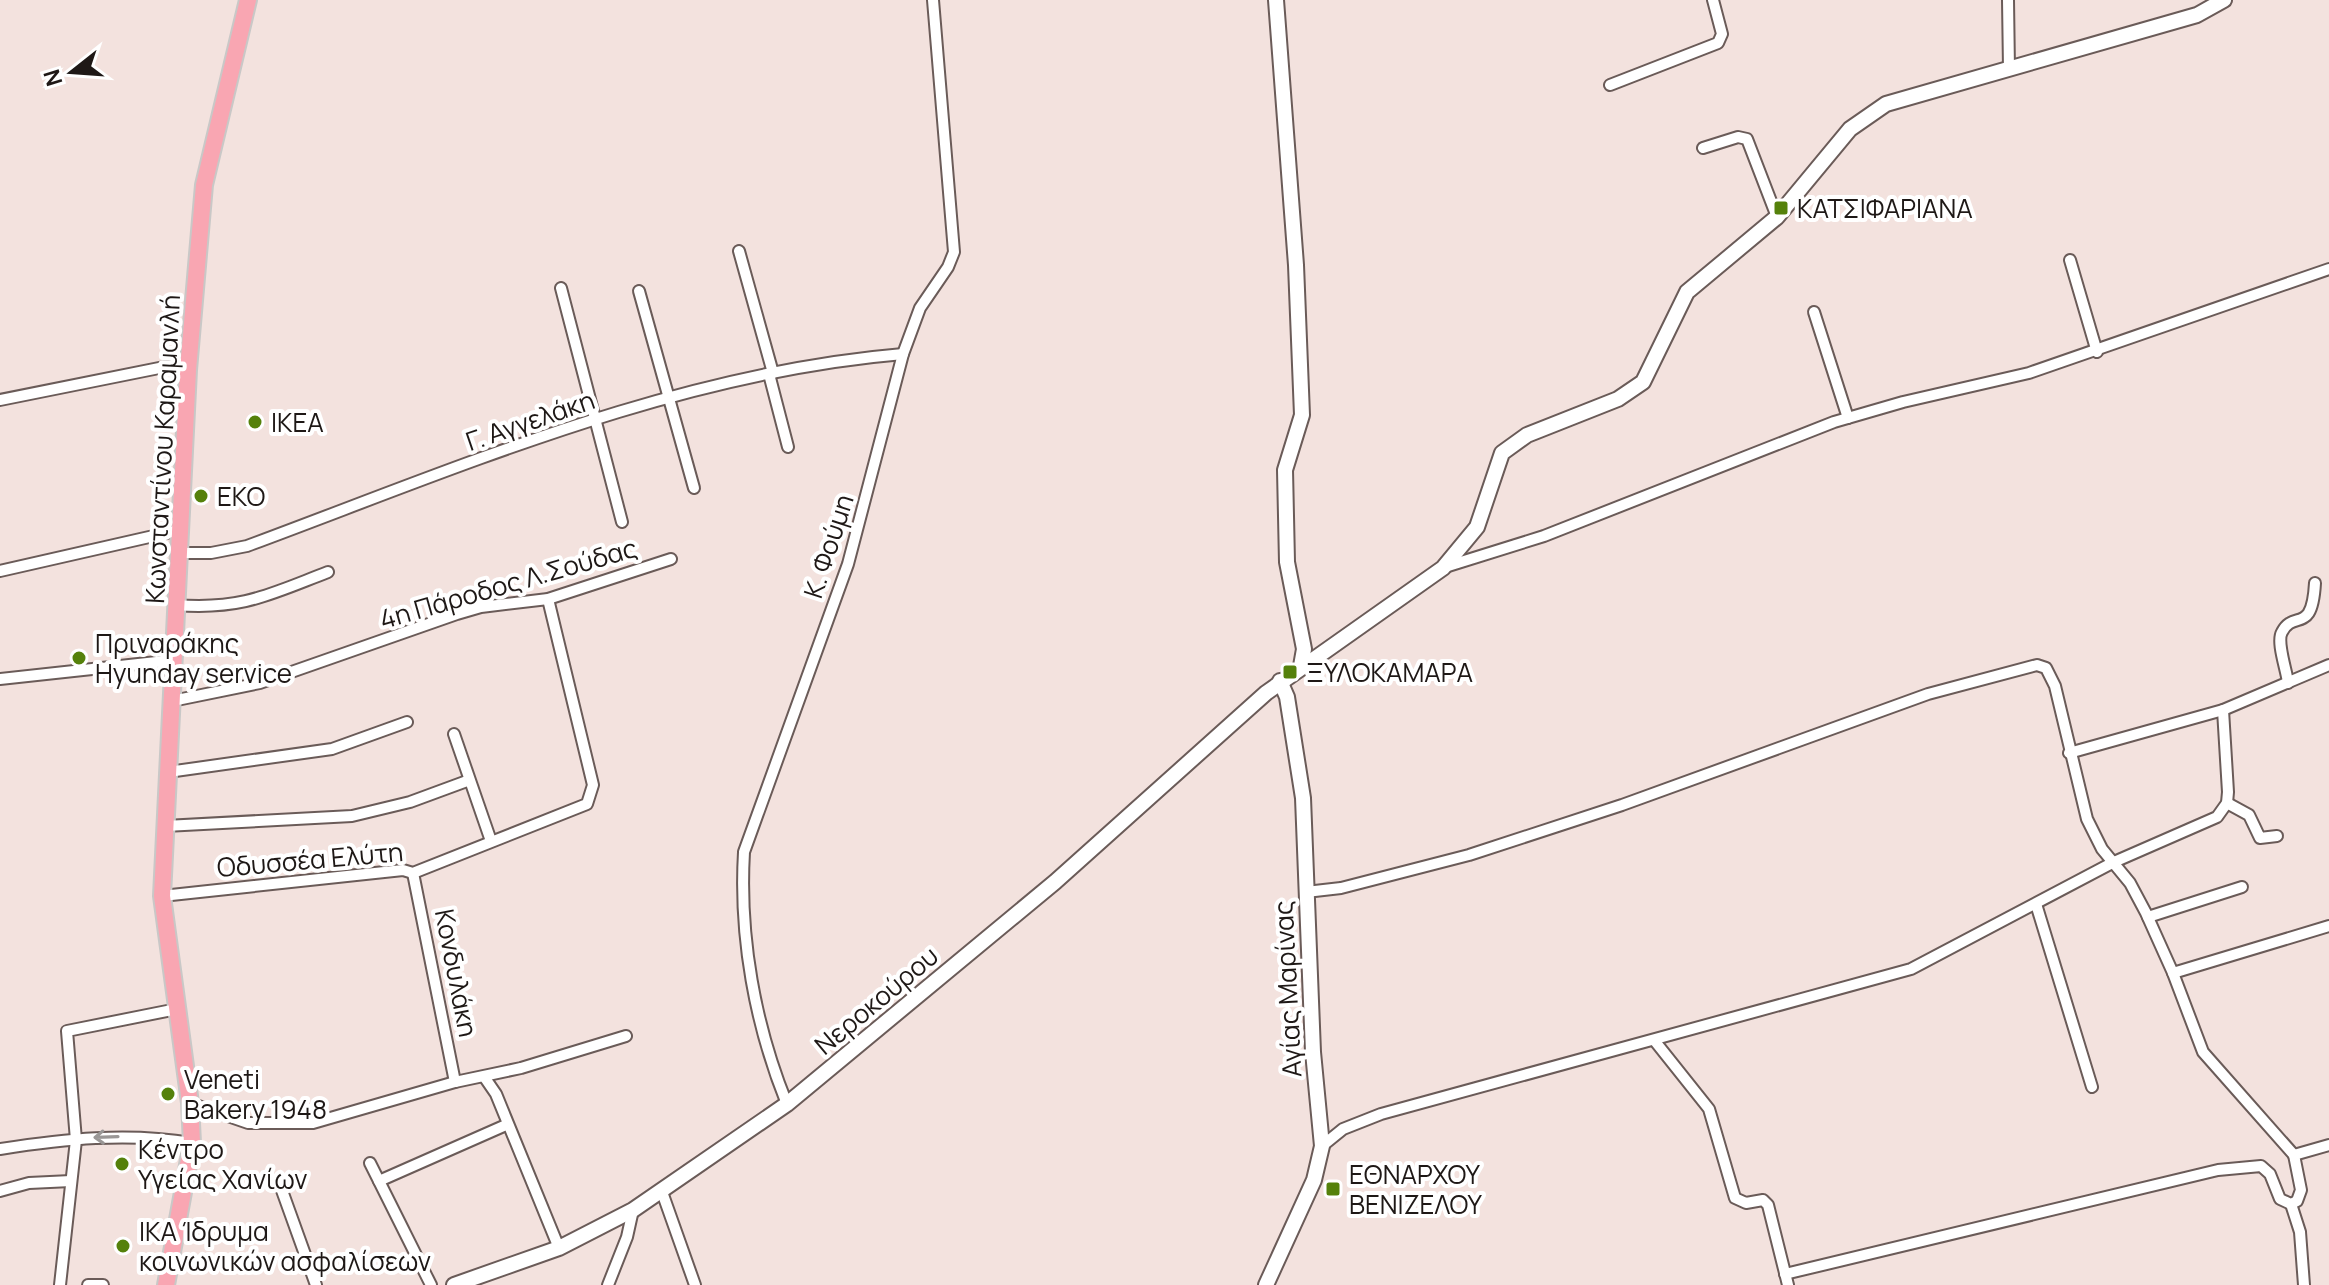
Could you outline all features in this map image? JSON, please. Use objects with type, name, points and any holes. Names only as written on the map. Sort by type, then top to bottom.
[{"type":"main road","name":"Κωνσταντίνου Καραμανλή","points":[[166,1285],[192,1143],[190,1103],[162,896],[189,362],[204,185],[248,0]]},
{"type":"main road","points":[[1276,0],[1299,325],[1301,424],[1285,470],[1287,562],[1304,649],[1301,666]]},
{"type":"main road","name":"Νεροκούρου","points":[[454,1285],[559,1248],[633,1210],[787,1104],[1055,882],[1280,681],[1443,568],[1477,527],[1502,453],[1527,435],[1618,399],[1643,382],[1687,292],[1777,217],[1850,129],[1867,115],[1886,104],[2197,15],[2224,0]]},
{"type":"main road","name":"Αγίας Μαρίνας","points":[[1266,1285],[1314,1180],[1322,1146],[1313,1052],[1303,798],[1287,697],[1280,681]]},
{"type":"street","name":"Κ. Φούμη","points":[[787,1104],[768,1058],[750,968],[742,895],[744,852],[848,564],[903,354],[920,308],[948,267],[954,252],[933,0]]},
{"type":"street","points":[[1610,85],[1718,43],[1722,34],[1713,0]]},
{"type":"street","points":[[2008,0],[2009,69]]},
{"type":"street","points":[[1703,148],[1738,137],[1749,141],[1777,217]]},
{"type":"street","points":[[739,251],[788,447]]},
{"type":"street","points":[[2070,260],[2097,352]]},
{"type":"street","points":[[1443,568],[1544,536],[1848,418],[2029,373],[2097,352],[2329,269]]},
{"type":"street","points":[[561,288],[622,522]]},
{"type":"street","points":[[639,291],[694,488]]},
{"type":"street","points":[[1814,312],[1848,418]]},
{"type":"street","name":"Γ. Αγγελάκη","points":[[178,553],[211,553],[247,546],[495,452],[667,400],[815,363],[903,354]]},
{"type":"street","points":[[0,400],[189,362]]},
{"type":"street","points":[[0,571],[180,530]]},
{"type":"street","name":"4η Πάροδος Λ.Σούδας","points":[[172,701],[260,683],[481,607],[548,599],[671,559]]},
{"type":"street","points":[[176,605],[211,608],[244,604],[328,572]]},
{"type":"street","points":[[2288,683],[2281,636],[2285,628],[2305,619],[2311,611],[2315,583]]},
{"type":"street","name":"Οδυσσέα Ελύτη","points":[[162,896],[403,870],[413,873],[581,807],[591,799],[593,785],[548,599]]},
{"type":"street","points":[[0,679],[175,660]]},
{"type":"street","points":[[1306,892],[1341,888],[1469,855],[1622,805],[1928,694],[2037,665],[2046,668],[2055,686],[2087,819],[2102,849],[2130,883],[2148,917],[2173,973],[2194,1034],[2208,1059],[2294,1155],[2301,1190],[2297,1201],[2291,1204]]},
{"type":"street","points":[[2069,753],[2223,710],[2329,665]]},
{"type":"street","points":[[1322,1146],[1343,1129],[1371,1117],[1911,969],[2114,862],[2210,822],[2227,803],[2223,710]]},
{"type":"street","points":[[168,772],[332,749],[407,722]]},
{"type":"street","points":[[454,734],[467,781],[491,841]]},
{"type":"street","points":[[165,826],[352,816],[410,802],[467,781]]},
{"type":"street","points":[[2227,803],[2249,815],[2260,838],[2277,836]]},
{"type":"street","name":"Κονδυλάκη","points":[[413,873],[455,1082]]},
{"type":"street","points":[[2148,917],[2242,887]]},
{"type":"street","points":[[2036,904],[2092,1087]]},
{"type":"street","points":[[2173,973],[2329,926]]},
{"type":"street","points":[[60,1285],[76,1140],[67,1031],[177,1009]]},
{"type":"street","points":[[190,1103],[260,1125],[313,1123],[455,1082],[485,1078],[626,1036]]},
{"type":"street","points":[[1654,1040],[1709,1109],[1735,1198],[1746,1203],[1763,1200],[1768,1205],[1787,1279],[2218,1170],[2261,1166],[2270,1174],[2280,1199],[2291,1204],[2300,1232],[2304,1285]]},
{"type":"street","points":[[485,1078],[496,1094],[506,1125],[559,1248]]},
{"type":"street","points":[[379,1181],[506,1125]]},
{"type":"street","points":[[0,1149],[125,1136],[192,1143]]},
{"type":"street","points":[[2294,1155],[2329,1145]]},
{"type":"street","points":[[370,1163],[431,1285]]},
{"type":"street","points":[[0,1191],[29,1183],[71,1181]]},
{"type":"street","points":[[280,1185],[316,1285]]},
{"type":"street","points":[[662,1192],[695,1285]]},
{"type":"street","points":[[608,1285],[627,1237],[633,1210]]},
{"type":"street","points":[[88,1285],[103,1285]]},
{"type":"place","name":"ΚΑΤΣΙΦΑΡΙΑΝΑ","points":[[1781,208]]},
{"type":"place","name":"IKEA","points":[[255,422]]},
{"type":"place","name":"EKO","points":[[201,496]]},
{"type":"place","name":"Πριναράκης Hyunday service","points":[[79,658]]},
{"type":"place","name":"ΞΥΛΟΚΑΜΑΡΑ","points":[[1290,672]]},
{"type":"place","name":"Veneti Bakery 1948","points":[[168,1094]]},
{"type":"place","name":"Κέντρο Υγείας Χανίων","points":[[122,1164]]},
{"type":"place","name":"ΕΘΝΑΡΧΟΥ ΒΕΝΙΖΕΛΟΥ","points":[[1333,1189]]},
{"type":"place","name":"ΙΚΑ Ίδρυμα κοινωνικών ασφαλίσεων","points":[[123,1246]]}]
